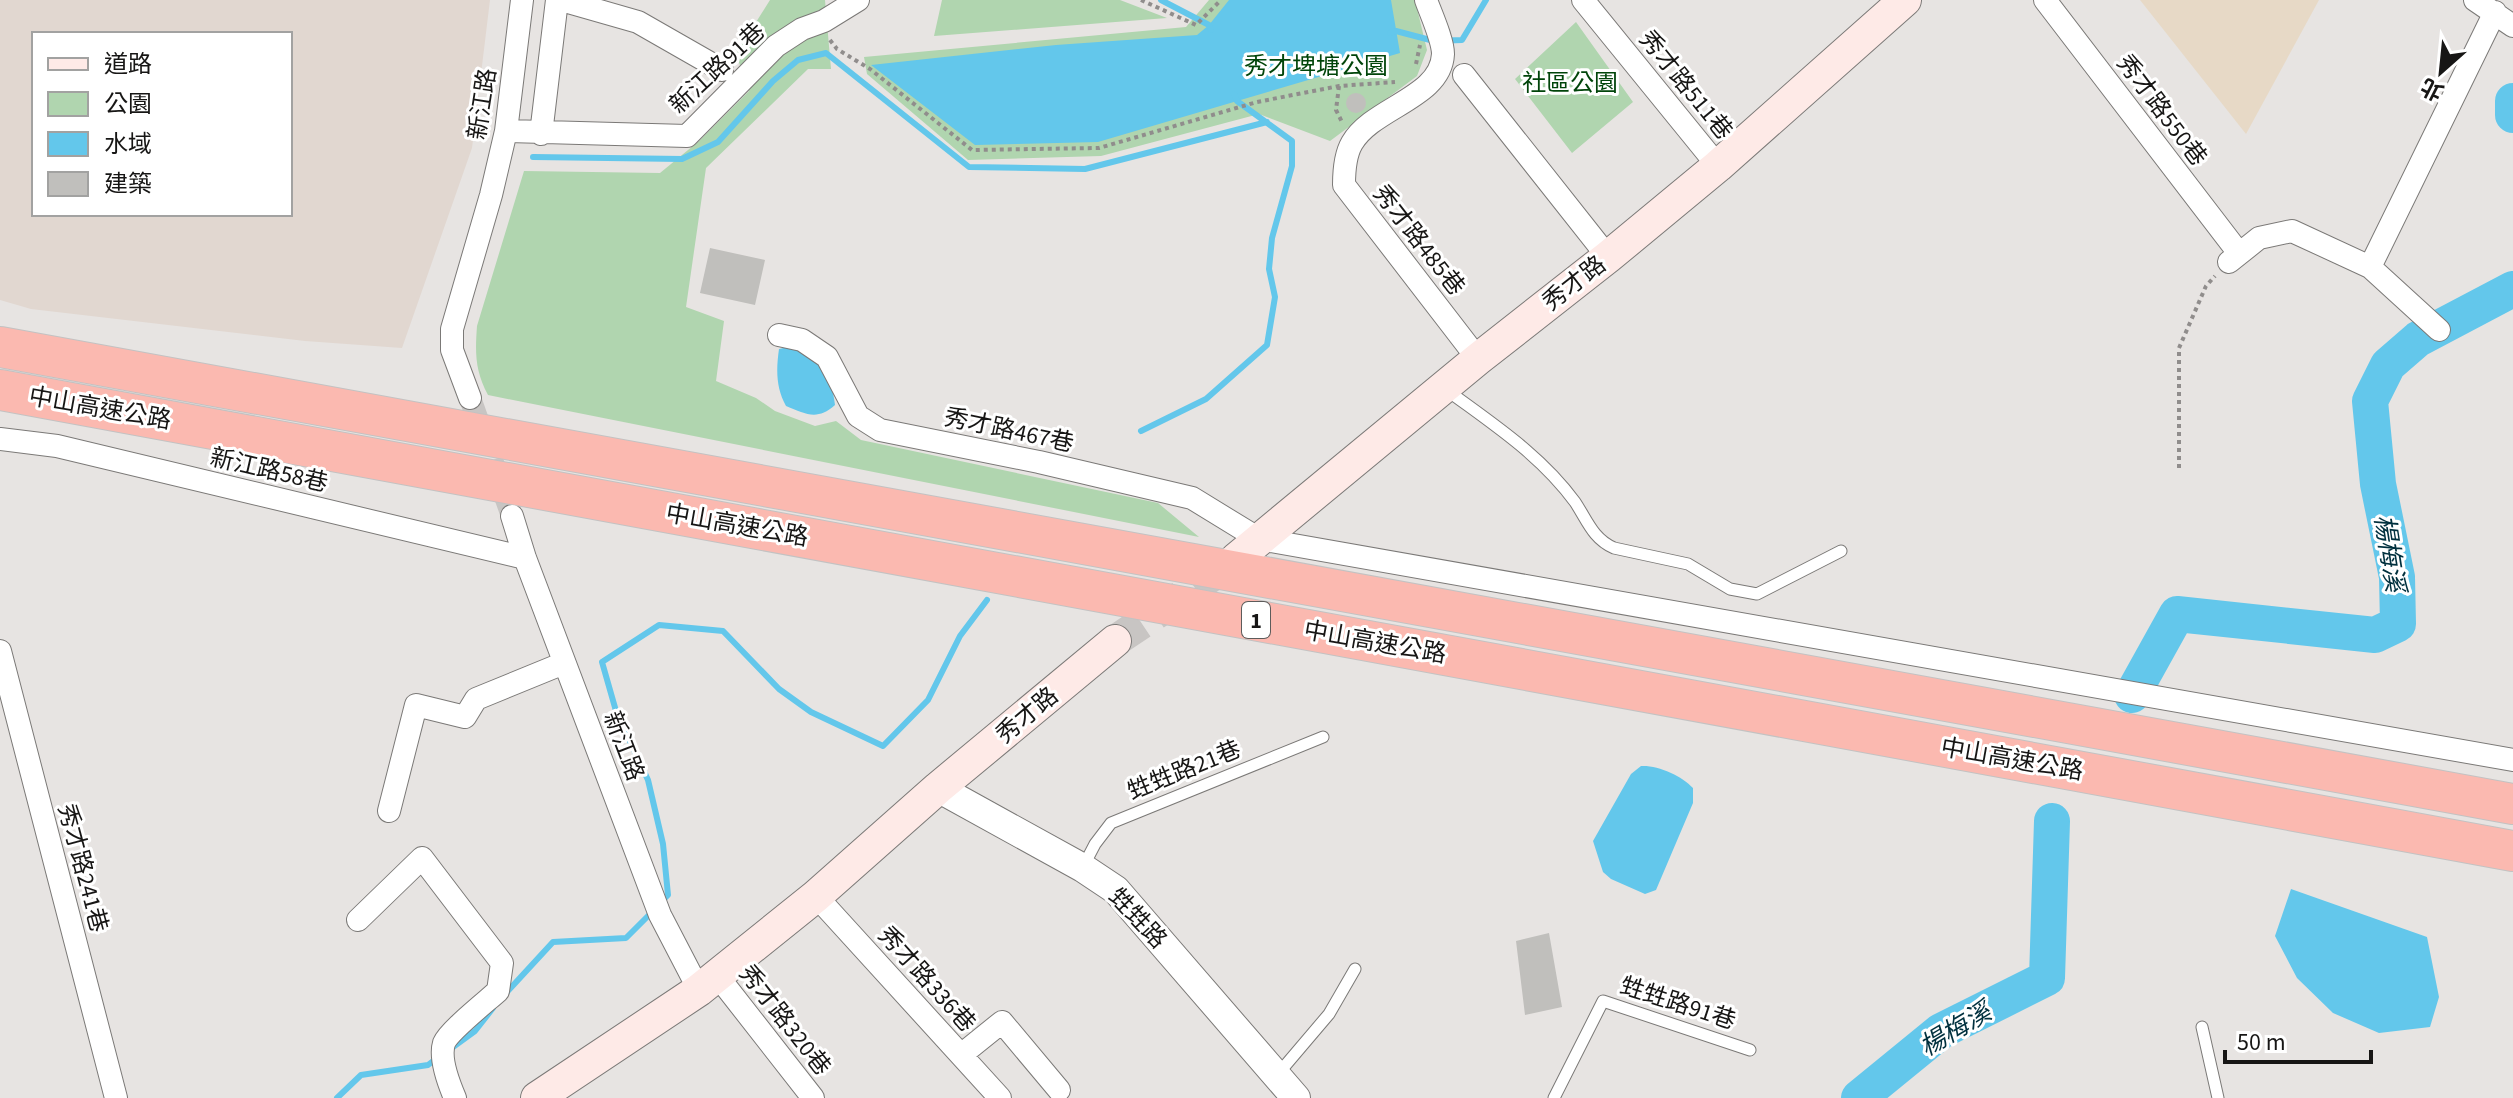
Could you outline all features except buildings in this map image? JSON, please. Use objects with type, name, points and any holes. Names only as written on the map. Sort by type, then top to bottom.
[{"type":"highway","name":"中山高速公路","points":[[0,347],[2513,804]]},
{"type":"highway","name":"中山高速公路","points":[[0,390],[2513,851]]},
{"type":"main road","name":"秀才路","points":[[1248,549],[1718,166],[1905,0]]},
{"type":"main road","name":"秀才路","points":[[537,1098],[708,982],[816,896],[938,788],[1115,641]]},
{"type":"street","name":"新江路","points":[[470,398],[452,350],[452,329],[506,131],[522,0]]},
{"type":"street","points":[[541,134],[559,0],[638,22],[722,70]]},
{"type":"street","name":"新江路91巷","points":[[506,131],[687,136],[776,46],[858,0]]},
{"type":"street","points":[[1352,142],[1371,121],[1429,84],[1439,71],[1443,51],[1426,30],[1426,0]]},
{"type":"street","name":"秀才路511巷","points":[[1583,0],[1718,166]]},
{"type":"street","name":"秀才路550巷","points":[[2045,0],[2234,257]]},
{"type":"street","points":[[2370,267],[2503,13],[2475,0]]},
{"type":"street","points":[[1464,75],[1608,257]]},
{"type":"street","name":"秀才路485巷","points":[[1352,142],[1344,169],[1344,185],[1478,359]]},
{"type":"street","points":[[2234,257],[2259,238],[2292,231],[2370,267],[2439,330]]},
{"type":"street","name":"秀才路467巷","points":[[779,335],[802,340],[827,357],[858,416],[880,430],[1039,462],[1192,498],[1248,549]]},
{"type":"street","name":"新江路58巷","points":[[0,439],[57,446],[525,558]]},
{"type":"street","name":"新江路","points":[[512,516],[656,905],[708,982]]},
{"type":"street","points":[[1248,549],[2061,680],[2513,760]]},
{"type":"street","name":"秀才路241巷","points":[[0,651],[116,1098]]},
{"type":"street","points":[[389,811],[416,705],[465,717],[476,699],[564,663]]},
{"type":"street","name":"甡甡路","points":[[938,788],[1083,868],[1116,890],[1296,1098]]},
{"type":"street","points":[[358,920],[422,858],[502,963],[498,991],[453,1031],[444,1053],[455,1098]]},
{"type":"street","name":"秀才路336巷","points":[[816,896],[1000,1098]]},
{"type":"street","name":"秀才路320巷","points":[[708,982],[813,1098]]},
{"type":"street","points":[[961,1055],[1002,1022],[1059,1090]]},
{"type":"lane","points":[[1444,388],[1536,457],[1575,502],[1592,532],[1614,548],[1688,564],[1730,589],[1757,594],[1841,551]]},
{"type":"lane","name":"甡甡路21巷","points":[[1083,868],[1095,844],[1111,823],[1323,737]]},
{"type":"lane","points":[[1278,1074],[1329,1014],[1355,969]]},
{"type":"lane","name":"甡甡路91巷","points":[[1554,1098],[1603,1001],[1750,1050]]},
{"type":"lane","points":[[2202,1027],[2218,1098]]},
{"type":"path","points":[[1141,0],[1196,25],[1221,0]]},
{"type":"path","points":[[817,24],[837,49],[870,69],[972,150],[1099,148],[1257,102],[1339,86],[1396,82]]},
{"type":"path","points":[[1416,65],[1426,30]]},
{"type":"path","points":[[1339,86],[1336,110],[1352,142]]},
{"type":"path","points":[[2179,468],[2179,348],[2206,286],[2234,257]]},
{"type":"shaded area","points":[[0,0],[490,0],[472,148],[402,348],[305,341],[31,309],[0,300]]},
{"type":"shaded area","points":[[2140,0],[2319,0],[2246,134]]},
{"type":"green space","points":[[770,0],[825,0],[831,69],[808,69],[706,168],[686,307],[724,321],[716,381],[756,398],[775,411],[815,426],[836,421],[861,440],[1158,503],[1199,537],[488,395],[477,362],[477,326],[524,171],[660,173],[699,141],[749,91],[736,54]]},
{"type":"green space","points":[[942,0],[1120,0],[1167,18],[934,36]]},
{"type":"green space","name":"秀才埤塘公園","points":[[1209,0],[1415,0],[1427,50],[1417,76],[1330,141],[1259,114],[1101,156],[968,160],[867,74],[864,57],[1186,27]]},
{"type":"green space","name":"社區公園","points":[[1576,22],[1633,102],[1572,153],[1515,79]]},
{"type":"water","name":"秀才埤塘公園","points":[[1229,0],[1391,0],[1400,53],[1098,142],[975,145],[871,65],[1056,45],[1197,35]]},
{"type":"water","points":[[792,346],[816,362],[827,377],[835,405],[829,410],[811,414],[786,406],[780,392],[777,364],[779,349]]},
{"type":"water","points":[[1641,766],[1669,772],[1693,788],[1693,803],[1656,890],[1645,894],[1611,879],[1603,872],[1593,841],[1631,774]]},
{"type":"water","points":[[2291,889],[2427,937],[2439,997],[2430,1027],[2379,1033],[2333,1013],[2297,978],[2275,936]]},
{"type":"waterway","points":[[1161,0],[1209,25],[1211,30]]},
{"type":"waterway","points":[[1390,33],[1396,31],[1434,41],[1462,40],[1486,0]]},
{"type":"waterway","points":[[533,157],[682,159],[718,142],[773,81],[798,60],[826,53],[969,167],[1085,169],[1267,122]]},
{"type":"waterway","points":[[1141,431],[1206,399],[1267,345],[1275,297],[1269,269],[1272,238],[1292,166],[1292,141],[1237,101],[1234,94]]},
{"type":"waterway","name":"楊梅溪","points":[[2513,101],[2513,115]]},
{"type":"waterway","name":"楊梅溪","points":[[2132,695],[2177,614],[2375,635],[2398,624],[2397,577],[2378,484],[2370,401],[2388,365],[2418,339],[2513,289]]},
{"type":"waterway","points":[[660,903],[668,895],[663,844],[648,780],[616,711],[602,662],[659,625],[723,631],[779,689],[811,712],[883,746],[928,700],[960,636],[987,600]]},
{"type":"waterway","name":"楊梅溪","points":[[1859,1098],[1941,1031],[2047,978],[2052,821]]},
{"type":"waterway","points":[[506,993],[553,942],[626,938],[653,911]]},
{"type":"waterway","points":[[453,1047],[475,1031],[493,1008]]},
{"type":"waterway","points":[[337,1098],[361,1075],[428,1065],[437,1058]]},
{"type":"tunnel","points":[[470,398],[512,516]]},
{"type":"tunnel","points":[[1115,641],[1234,561]]}]
